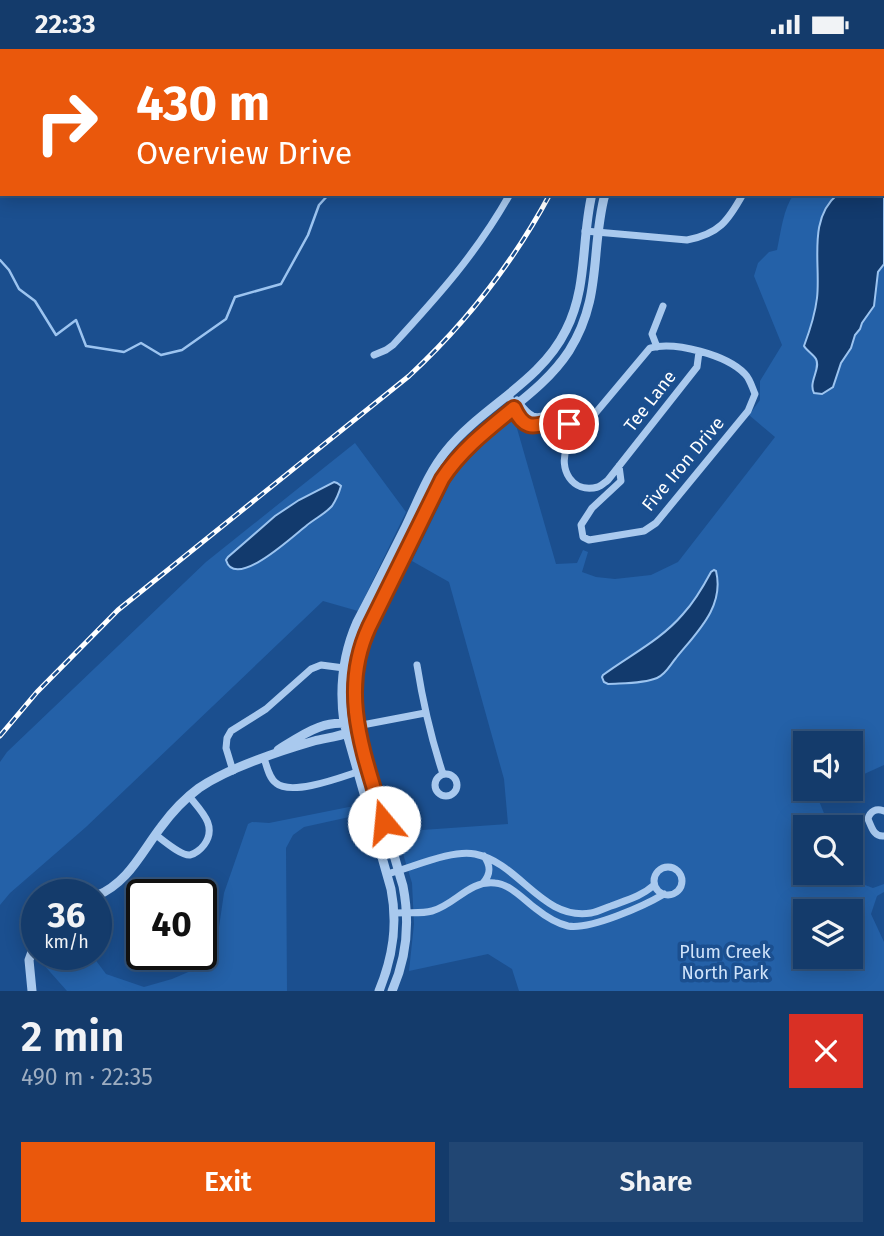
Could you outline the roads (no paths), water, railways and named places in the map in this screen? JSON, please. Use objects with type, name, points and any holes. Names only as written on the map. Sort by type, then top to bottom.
[{"type":"street","points":[[374,355],[393,345],[441,294],[477,247],[509,196]]},
{"type":"street","points":[[379,991],[392,950],[395,913],[387,874],[344,723],[341,695],[353,631],[438,462],[458,438],[542,364],[566,331],[581,286],[585,232],[592,196]]},
{"type":"street","points":[[392,991],[404,953],[407,912],[399,871],[357,726],[354,682],[362,645],[448,469],[474,440],[543,382],[570,349],[583,324],[593,288],[605,196]]},
{"type":"street","points":[[585,232],[687,240],[701,237],[713,233],[724,224],[742,196]]},
{"type":"street","points":[[657,347],[652,334],[663,306]]},
{"type":"street","points":[[619,466],[608,480],[598,487],[584,487],[572,481],[564,472],[563,456],[578,432],[650,348],[673,346],[699,352]]},
{"type":"street","name":"Five Iron Drive","points":[[619,466],[621,481],[592,508],[581,525],[583,537],[589,540],[644,531],[656,523],[748,411],[755,394],[747,376],[731,363],[699,352]]},
{"type":"street","name":"Tee Lane","points":[[619,466],[697,367],[699,352]]},
{"type":"street","points":[[509,394],[517,405],[534,416],[562,411],[585,424]]},
{"type":"street","points":[[517,405],[522,421],[531,426],[561,421],[578,432]]},
{"type":"street","points":[[233,771],[226,748],[231,731],[266,709],[311,669],[321,665],[344,668]]},
{"type":"street","points":[[417,665],[425,713],[443,774]]},
{"type":"street","points":[[112,889],[123,879],[170,815],[189,796],[212,781],[264,758],[346,733],[357,726],[425,713]]},
{"type":"street","points":[[264,758],[320,726],[344,723],[357,726]]},
{"type":"street","points":[[264,758],[271,778],[284,788],[295,789],[357,772]]},
{"type":"street","points":[[156,835],[181,853],[190,855],[205,845],[209,825],[205,815],[189,796]]},
{"type":"street","points":[[884,811],[874,810],[868,819],[875,834],[884,836]]},
{"type":"street","points":[[387,874],[453,854],[484,856],[502,866],[553,907],[570,913],[592,913],[646,893],[654,884]]},
{"type":"street","points":[[482,883],[490,870],[484,856]]},
{"type":"street","points":[[395,913],[431,912],[444,907],[472,887],[494,882],[502,884],[548,919],[570,927],[596,924],[652,902],[664,894],[675,893],[681,886],[682,879],[677,870],[670,867],[661,869],[654,877],[654,884],[660,893],[664,894]]},
{"type":"street","points":[[30,970],[32,991]]},
{"type":"waterway","points":[[0,260],[19,289],[35,301],[56,335],[76,320],[86,346],[124,352],[141,343],[161,355],[182,350],[226,319],[235,297],[281,284],[308,235],[319,205],[327,196]]},
{"type":"railway","points":[[0,736],[37,692],[118,610],[409,376],[430,356],[487,291],[549,196]]},
{"type":"park label","name":"Plum Creek North Park","points":[[725,962]]}]
